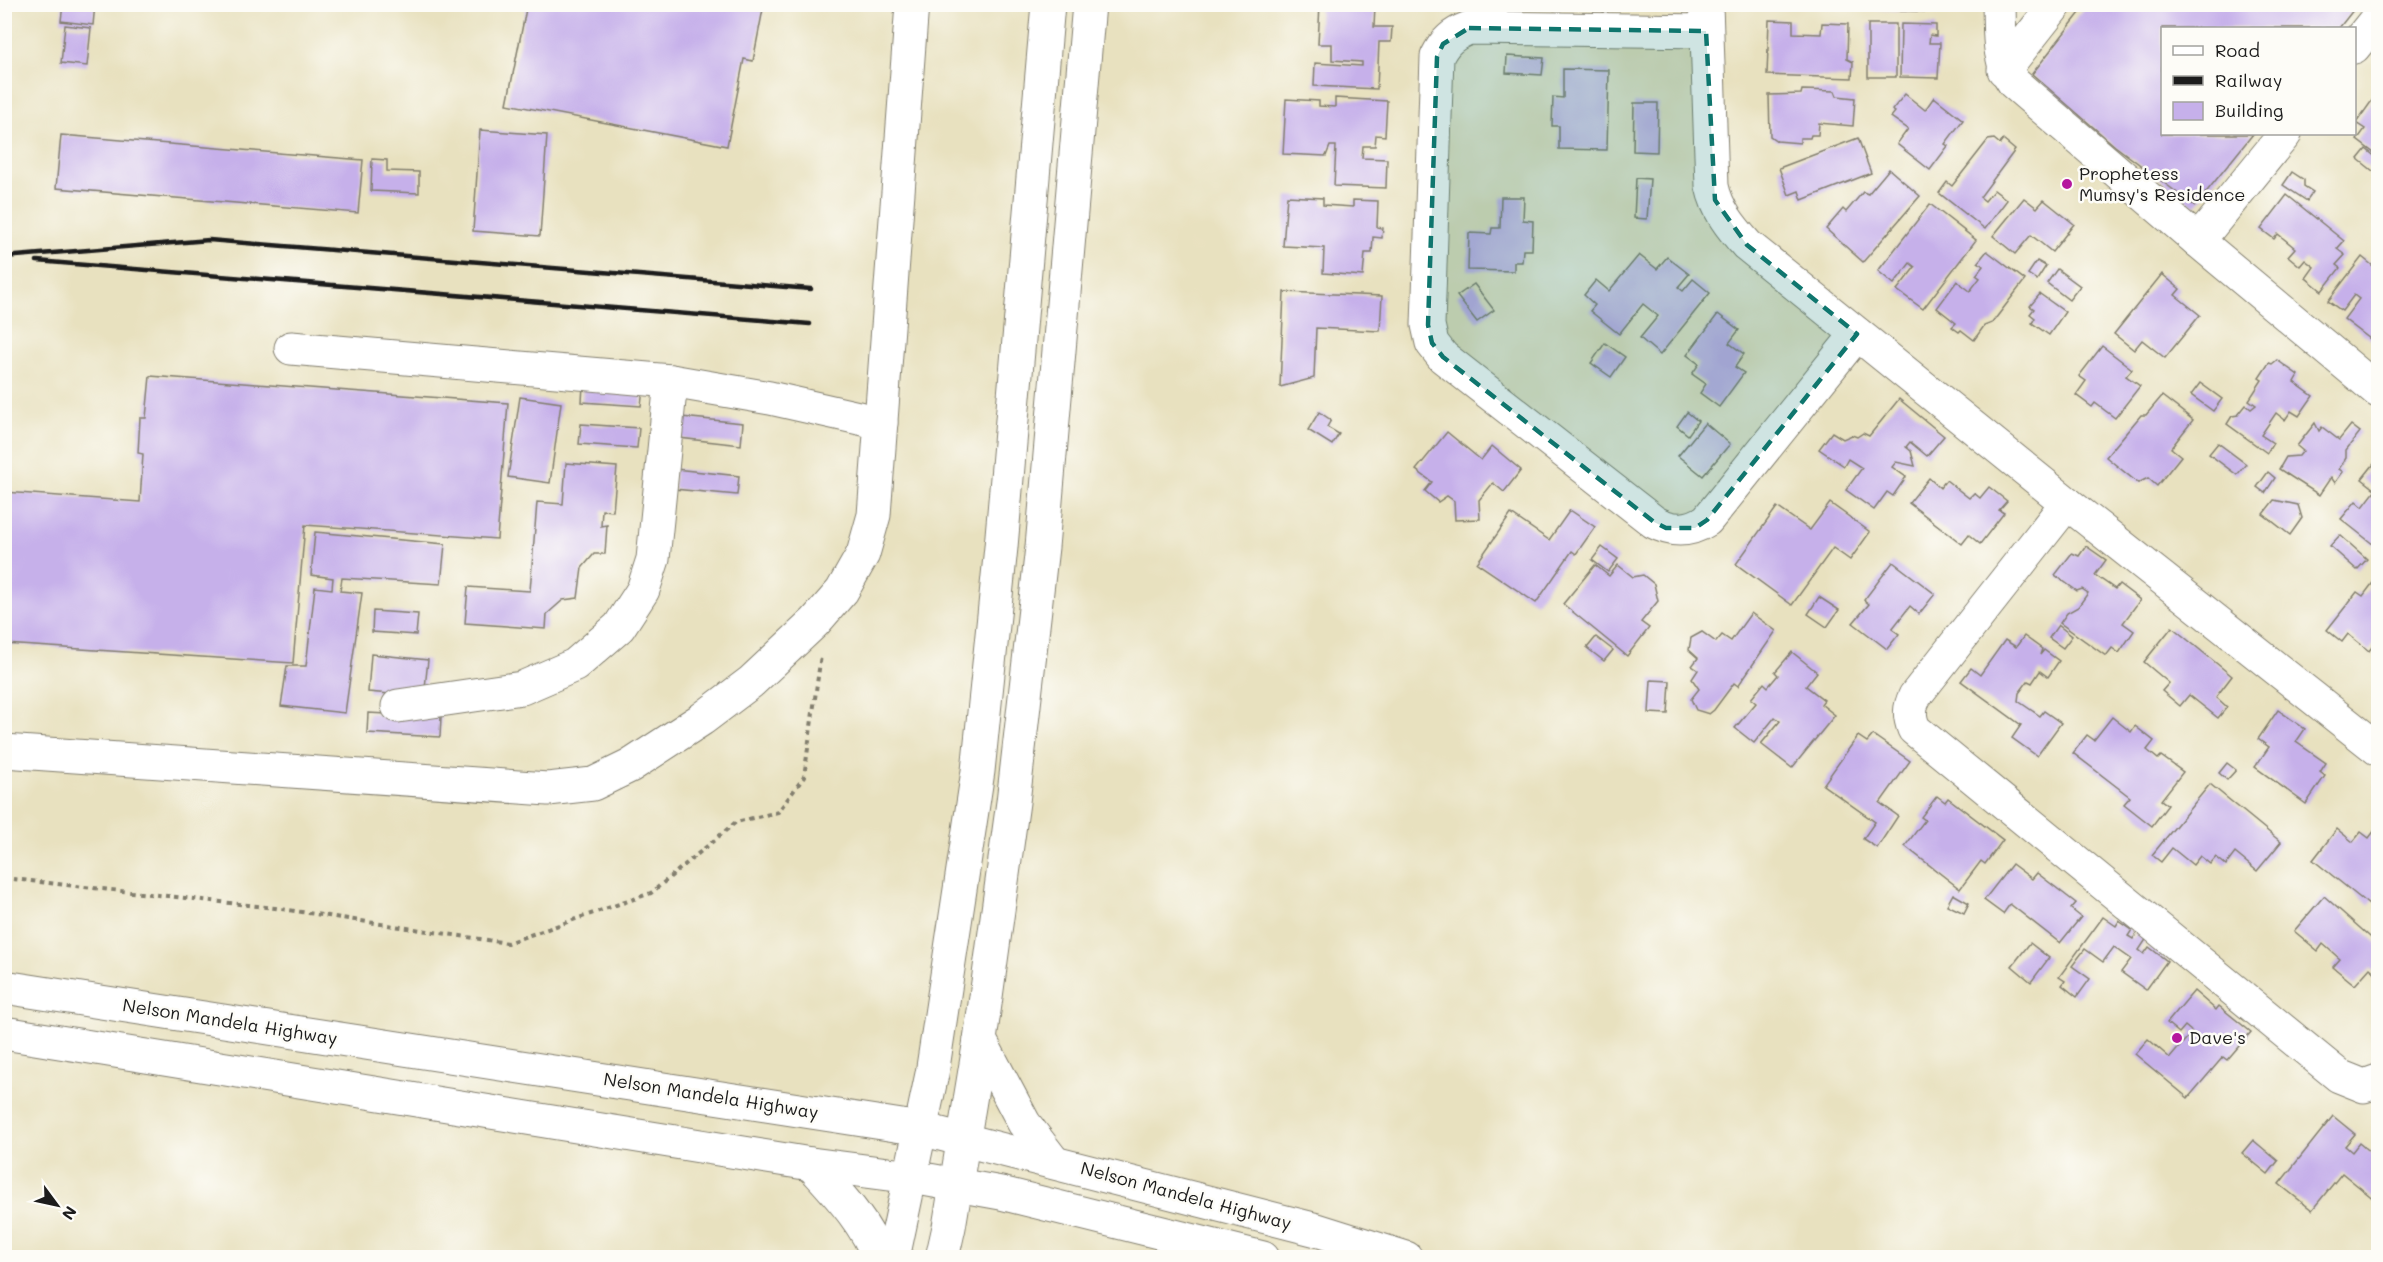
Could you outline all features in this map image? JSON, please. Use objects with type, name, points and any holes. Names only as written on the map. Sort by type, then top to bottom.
[{"type":"main road","points":[[4,751],[548,789],[593,784],[630,766],[702,719],[751,682],[815,622],[842,591],[863,554],[874,515],[912,4]]},
{"type":"main road","points":[[893,1257],[912,1177],[932,1074],[978,771],[1001,547],[1048,4]]},
{"type":"main road","points":[[942,1257],[980,1040],[1013,802],[1042,547],[1089,4]]},
{"type":"main road","points":[[1999,4],[2000,55],[2004,70],[2014,83],[2198,241],[2379,391]]},
{"type":"main road","points":[[2004,70],[2056,4]]},
{"type":"main road","points":[[2356,46],[2379,17]]},
{"type":"main road","points":[[1857,334],[1707,520],[1695,528],[1682,531],[1666,528],[1654,522],[1443,357],[1432,343],[1428,325],[1437,57],[1443,44],[1457,32],[1469,28],[1706,18],[1712,186],[1715,200],[1730,226],[1747,245],[2067,503],[2373,734]]},
{"type":"main road","points":[[2198,241],[2283,135]]},
{"type":"main road","points":[[291,348],[671,381],[770,398],[881,423]]},
{"type":"main road","points":[[398,705],[522,688],[575,665],[620,627],[643,590],[653,559],[671,381]]},
{"type":"main road","points":[[2067,503],[1915,696],[1910,706],[1910,719],[1914,729],[2339,1076],[2364,1086],[2379,1081]]},
{"type":"main road","name":"Nelson Mandela Highway","points":[[4,987],[921,1129],[1317,1230],[1406,1257]]},
{"type":"main road","points":[[4,1033],[811,1164],[912,1177],[1012,1196],[1263,1257]]},
{"type":"main road","points":[[980,1040],[1024,1123],[1053,1161]]},
{"type":"main road","points":[[811,1164],[844,1199],[865,1228],[879,1257]]},
{"type":"path","points":[[4,878],[275,908],[507,943],[651,893],[736,822],[778,812],[804,777],[822,652]]},
{"type":"highlighted area","points":[[1469,28],[1706,31],[1715,200],[1747,245],[1857,334],[1707,520],[1695,528],[1666,528],[1654,522],[1443,357],[1432,343],[1428,325],[1437,57],[1443,44]]},
{"type":"building","points":[[4,4],[9,4],[6,35],[4,35]]},
{"type":"building","points":[[63,4],[95,4],[93,25],[61,21]]},
{"type":"building","points":[[527,4],[764,4],[753,61],[744,59],[727,146],[507,104]]},
{"type":"building","points":[[1320,4],[1375,6],[1374,27],[1392,27],[1391,42],[1379,42],[1377,89],[1314,86],[1315,63],[1362,66],[1362,62],[1332,60],[1332,44],[1318,44]]},
{"type":"building","points":[[1871,4],[1932,4],[1931,12],[1871,9]]},
{"type":"building","points":[[2087,4],[2358,4],[2340,27],[2161,27],[2161,135],[2252,135],[2195,206],[2115,146],[2032,74]]},
{"type":"building","points":[[1769,20],[1793,21],[1793,33],[1821,34],[1822,23],[1848,24],[1847,59],[1853,62],[1852,78],[1767,75]]},
{"type":"building","points":[[1868,24],[1896,24],[1896,77],[1868,77]]},
{"type":"building","points":[[1901,24],[1936,25],[1936,36],[1930,35],[1929,43],[1940,43],[1938,78],[1900,77]]},
{"type":"building","points":[[65,25],[91,28],[87,66],[61,63]]},
{"type":"building","points":[[1507,56],[1544,58],[1542,75],[1506,73]]},
{"type":"building","points":[[1563,69],[1609,70],[1607,150],[1559,149],[1559,126],[1552,126],[1553,97],[1563,98]]},
{"type":"building","points":[[1802,90],[1835,91],[1837,96],[1855,98],[1853,126],[1819,123],[1818,135],[1800,138],[1800,143],[1777,141],[1770,136],[1769,95],[1801,94]]},
{"type":"building","points":[[2378,92],[2378,156],[2357,140],[2365,129],[2356,123]]},
{"type":"building","points":[[1905,94],[1925,110],[1934,97],[1963,120],[1945,144],[1948,146],[1930,170],[1897,144],[1908,129],[1891,117],[1895,112],[1892,110]]},
{"type":"building","points":[[1335,98],[1387,101],[1385,136],[1376,135],[1375,146],[1363,146],[1362,158],[1387,159],[1386,188],[1334,186],[1336,146],[1330,146],[1326,156],[1283,154],[1286,99],[1319,101],[1319,106],[1335,107]]},
{"type":"building","points":[[1634,103],[1658,103],[1657,152],[1633,151]]},
{"type":"building","points":[[480,130],[547,135],[540,236],[473,231]]},
{"type":"building","points":[[61,135],[363,160],[358,213],[56,188]]},
{"type":"building","points":[[1858,138],[1871,173],[1802,200],[1799,191],[1789,195],[1779,168]]},
{"type":"building","points":[[1994,139],[2000,144],[2003,140],[2015,150],[1980,197],[1985,201],[1994,190],[2007,200],[1985,229],[1939,193],[1947,182],[1952,186],[1988,140]]},
{"type":"building","points":[[2366,149],[2378,159],[2378,175],[2358,159]]},
{"type":"building","points":[[372,159],[387,160],[387,171],[419,172],[419,193],[371,191]]},
{"type":"building","points":[[1889,169],[1920,196],[1863,262],[1826,229],[1843,209],[1846,212],[1863,192],[1868,194]]},
{"type":"building","points":[[2292,172],[2304,180],[2304,186],[2313,192],[2307,201],[2283,185]]},
{"type":"building","points":[[1636,178],[1650,179],[1647,219],[1634,218]]},
{"type":"building","points":[[2287,195],[2344,241],[2337,249],[2345,255],[2336,265],[2340,268],[2322,291],[2306,278],[2314,267],[2305,260],[2300,266],[2288,256],[2295,248],[2278,234],[2274,239],[2261,229]]},
{"type":"building","points":[[1287,196],[1323,198],[1323,205],[1353,207],[1353,200],[1378,201],[1377,227],[1383,228],[1382,238],[1373,237],[1372,253],[1365,253],[1363,276],[1323,273],[1324,248],[1283,246]]},
{"type":"building","points":[[1501,197],[1524,197],[1523,220],[1533,221],[1532,250],[1523,250],[1522,262],[1514,262],[1514,271],[1468,270],[1469,233],[1491,234],[1492,228],[1500,228]]},
{"type":"building","points":[[2024,198],[2037,208],[2044,200],[2074,224],[2052,252],[2031,235],[2015,254],[1993,236]]},
{"type":"building","points":[[1930,204],[1976,240],[1923,309],[1897,290],[1915,267],[1910,263],[1894,284],[1878,271]]},
{"type":"building","points":[[1987,251],[2025,280],[1992,323],[1984,326],[1974,340],[1961,330],[1959,332],[1952,327],[1956,323],[1937,308],[1957,281],[1970,291],[1980,278],[1976,275],[1983,266],[1978,262]]},
{"type":"building","points":[[1639,255],[1657,269],[1667,257],[1689,274],[1678,287],[1683,291],[1693,279],[1710,293],[1660,355],[1640,338],[1658,316],[1643,304],[1619,334],[1590,311],[1595,305],[1584,295],[1596,280],[1609,291]]},
{"type":"building","points":[[2362,257],[2378,270],[2378,345],[2344,319],[2359,299],[2354,295],[2342,311],[2328,301]]},
{"type":"building","points":[[2037,261],[2046,266],[2037,280],[2028,274]]},
{"type":"building","points":[[2057,269],[2080,286],[2069,300],[2047,283]]},
{"type":"building","points":[[2162,274],[2180,289],[2175,295],[2200,315],[2165,358],[2142,340],[2134,350],[2114,334]]},
{"type":"building","points":[[1474,284],[1494,310],[1477,322],[1457,296]]},
{"type":"building","points":[[1284,292],[1382,296],[1380,331],[1316,328],[1314,378],[1280,387]]},
{"type":"building","points":[[2040,294],[2065,312],[2049,335],[2032,323],[2035,318],[2030,314],[2034,309],[2030,306]]},
{"type":"building","points":[[1718,314],[1739,330],[1729,343],[1744,354],[1735,367],[1744,373],[1719,407],[1700,393],[1706,384],[1692,374],[1699,364],[1687,355]]},
{"type":"building","points":[[1605,343],[1625,357],[1611,377],[1591,363]]},
{"type":"building","points":[[2102,346],[2132,369],[2126,376],[2140,386],[2115,418],[2095,403],[2092,407],[2076,395],[2086,381],[2079,376]]},
{"type":"building","points":[[2277,360],[2298,375],[2294,382],[2313,396],[2299,416],[2291,411],[2285,420],[2276,413],[2261,435],[2273,443],[2267,453],[2227,424],[2232,416],[2238,415],[2246,405],[2251,409],[2256,405],[2249,400],[2262,380],[2259,378],[2269,363],[2272,364]]},
{"type":"building","points":[[150,376],[508,403],[497,539],[305,525],[293,663],[5,644],[5,492],[140,502],[143,454],[138,453],[140,418],[146,418]]},
{"type":"building","points":[[2200,383],[2222,399],[2213,411],[2191,395]]},
{"type":"building","points":[[583,385],[643,389],[641,406],[582,402]]},
{"type":"building","points":[[2162,396],[2193,420],[2171,448],[2181,456],[2157,486],[2148,478],[2138,483],[2106,457],[2141,415],[2146,415]]},
{"type":"building","points":[[520,397],[561,403],[550,483],[508,477]]},
{"type":"building","points":[[1899,399],[1944,436],[1927,456],[1910,442],[1906,447],[1911,451],[1915,466],[1896,462],[1892,467],[1906,477],[1893,496],[1887,492],[1874,510],[1846,490],[1862,468],[1848,459],[1844,466],[1819,449],[1832,432],[1843,439],[1852,435],[1857,437],[1863,433],[1869,436]]},
{"type":"building","points":[[1319,412],[1331,420],[1327,427],[1339,434],[1332,445],[1308,430]]},
{"type":"building","points":[[1687,412],[1698,421],[1688,435],[1677,426]]},
{"type":"building","points":[[681,417],[743,423],[741,445],[679,438]]},
{"type":"building","points":[[1705,423],[1730,444],[1703,476],[1678,456]]},
{"type":"building","points":[[2315,423],[2319,431],[2322,427],[2339,440],[2351,425],[2360,432],[2346,450],[2346,458],[2339,469],[2343,472],[2335,483],[2331,477],[2319,495],[2279,469],[2286,457],[2299,456],[2303,451],[2297,446]]},
{"type":"building","points":[[581,424],[639,428],[637,448],[579,444]]},
{"type":"building","points":[[1447,432],[1481,460],[1492,446],[1521,470],[1504,492],[1493,483],[1479,500],[1480,519],[1455,520],[1454,501],[1447,496],[1438,502],[1425,491],[1432,482],[1416,470]]},
{"type":"building","points":[[2218,443],[2246,464],[2237,475],[2209,454]]},
{"type":"building","points":[[2378,459],[2378,539],[2374,545],[2341,519],[2356,501],[2363,507],[2376,490],[2362,479]]},
{"type":"building","points":[[566,463],[617,467],[613,511],[602,510],[601,526],[607,525],[605,554],[594,554],[582,568],[578,598],[563,600],[547,614],[546,629],[465,623],[468,587],[530,591],[537,502],[563,504]]},
{"type":"building","points":[[675,469],[739,476],[737,495],[674,489]]},
{"type":"building","points":[[2268,472],[2275,478],[2265,493],[2257,487]]},
{"type":"building","points":[[1929,478],[1940,488],[1946,480],[1969,498],[1974,493],[1980,498],[1989,487],[2007,501],[1999,510],[2004,513],[1980,544],[1969,535],[1962,544],[1909,503]]},
{"type":"building","points":[[2274,500],[2298,505],[2302,518],[2290,535],[2263,514]]},
{"type":"building","points":[[1830,503],[1870,532],[1850,560],[1833,548],[1792,605],[1736,564],[1777,507],[1810,530]]},
{"type":"building","points":[[1570,510],[1595,527],[1576,554],[1572,551],[1536,603],[1477,563],[1511,514],[1549,540]]},
{"type":"building","points":[[315,532],[445,544],[441,584],[342,578],[340,591],[362,593],[345,713],[281,706],[287,666],[306,666],[315,587],[332,589],[333,578],[311,575]]},
{"type":"building","points":[[2340,535],[2367,559],[2357,570],[2330,546]]},
{"type":"building","points":[[2086,546],[2106,560],[2095,575],[2115,589],[2119,584],[2140,600],[2123,623],[2134,631],[2119,653],[2112,648],[2106,656],[2060,623],[2067,613],[2078,607],[2088,593],[2082,589],[2077,591],[2055,575],[2072,553],[2079,556]]},
{"type":"building","points":[[1602,547],[1618,559],[1608,572],[1592,560]]},
{"type":"building","points":[[1893,562],[1935,594],[1919,614],[1910,606],[1892,629],[1899,634],[1887,649],[1853,623],[1869,604],[1864,600]]},
{"type":"building","points":[[1595,565],[1609,576],[1618,565],[1633,577],[1643,575],[1654,584],[1658,601],[1641,622],[1649,628],[1627,656],[1563,604]]},
{"type":"building","points":[[2378,576],[2378,639],[2369,651],[2348,634],[2342,642],[2327,630],[2357,592],[2363,596]]},
{"type":"building","points":[[1819,597],[1839,610],[1827,627],[1808,614]]},
{"type":"building","points":[[373,611],[418,614],[416,635],[372,632]]},
{"type":"building","points":[[1751,613],[1776,631],[1738,686],[1734,683],[1714,710],[1709,714],[1696,710],[1691,699],[1699,689],[1692,679],[1698,670],[1692,666],[1698,658],[1689,650],[1691,638],[1702,632],[1716,642],[1722,635],[1731,641]]},
{"type":"building","points":[[2058,625],[2072,636],[2063,648],[2049,638]]},
{"type":"building","points":[[2172,627],[2232,676],[2216,697],[2227,707],[2218,718],[2189,695],[2180,706],[2162,691],[2169,683],[2144,662]]},
{"type":"building","points":[[2024,636],[2042,649],[2040,655],[2044,650],[2059,661],[2048,677],[2040,671],[2032,683],[2028,681],[2019,693],[2018,701],[2040,716],[2044,711],[2061,723],[2037,756],[2012,738],[2021,725],[1961,681],[1971,668],[1980,675],[2005,640],[2016,647]]},
{"type":"building","points":[[1596,637],[1613,650],[1604,661],[1587,648]]},
{"type":"building","points":[[1792,652],[1817,672],[1806,686],[1824,700],[1821,704],[1835,715],[1792,768],[1761,744],[1780,721],[1775,717],[1754,743],[1735,728],[1756,703],[1751,699],[1764,683],[1768,687],[1778,675],[1775,672]]},
{"type":"building","points":[[371,654],[428,660],[424,697],[368,692]]},
{"type":"building","points":[[1651,680],[1670,681],[1668,714],[1649,713]]},
{"type":"building","points":[[2278,710],[2305,729],[2296,742],[2326,763],[2320,772],[2325,776],[2306,804],[2255,767],[2269,747],[2258,739]]},
{"type":"building","points":[[368,713],[441,717],[440,737],[367,733]]},
{"type":"building","points":[[2112,717],[2131,732],[2135,726],[2154,741],[2147,750],[2158,759],[2161,756],[2183,772],[2161,800],[2168,805],[2152,826],[2124,804],[2130,797],[2073,753],[2087,735],[2094,740]]},
{"type":"building","points":[[1873,735],[1910,761],[1880,803],[1898,816],[1877,848],[1863,839],[1875,822],[1823,785],[1858,736],[1867,742]]},
{"type":"building","points":[[2227,763],[2236,770],[2227,780],[2219,773]]},
{"type":"building","points":[[2210,784],[2281,842],[2257,871],[2235,853],[2226,865],[2216,857],[2210,864],[2200,856],[2193,865],[2172,848],[2161,862],[2152,855]]},
{"type":"building","points":[[1937,796],[1945,802],[1948,798],[2003,840],[1985,864],[1981,861],[1960,889],[1905,846],[1925,820],[1921,817]]},
{"type":"building","points":[[2378,826],[2378,893],[2369,905],[2313,860],[2337,829],[2353,842],[2361,832],[2369,838]]},
{"type":"building","points":[[2012,864],[2032,879],[2037,873],[2076,903],[2071,909],[2081,917],[2060,943],[2010,904],[2003,914],[1984,900]]},
{"type":"building","points":[[1953,894],[1969,903],[1964,913],[1947,905]]},
{"type":"building","points":[[2324,896],[2378,944],[2378,975],[2370,968],[2355,985],[2333,967],[2340,959],[2323,944],[2318,951],[2294,931]]},
{"type":"building","points":[[2103,917],[2116,926],[2119,921],[2132,930],[2128,936],[2133,939],[2140,928],[2149,935],[2139,950],[2144,954],[2149,947],[2167,961],[2146,990],[2121,972],[2131,959],[2114,947],[2103,962],[2085,949],[2072,966],[2090,979],[2077,997],[2062,985],[2065,981],[2059,977]]},
{"type":"building","points":[[2030,943],[2049,958],[2031,982],[2012,966]]},
{"type":"building","points":[[2194,991],[2216,1010],[2219,1006],[2251,1032],[2227,1060],[2223,1057],[2188,1098],[2135,1054],[2148,1039],[2170,1058],[2192,1032],[2185,1026],[2179,1033],[2167,1023]]},
{"type":"building","points":[[2333,1116],[2355,1134],[2345,1146],[2352,1152],[2359,1143],[2378,1159],[2376,1169],[2378,1196],[2375,1200],[2342,1173],[2312,1210],[2279,1184]]},
{"type":"building","points":[[2253,1140],[2278,1161],[2268,1174],[2242,1153]]},
{"type":"railway","points":[[4,257],[209,240],[811,289]]},
{"type":"railway","points":[[37,261],[810,324]]},
{"type":"place","name":"Prophetess Mumsy's Residence","points":[[2067,184]]},
{"type":"place","name":"Dave's","points":[[2177,1038]]}]
